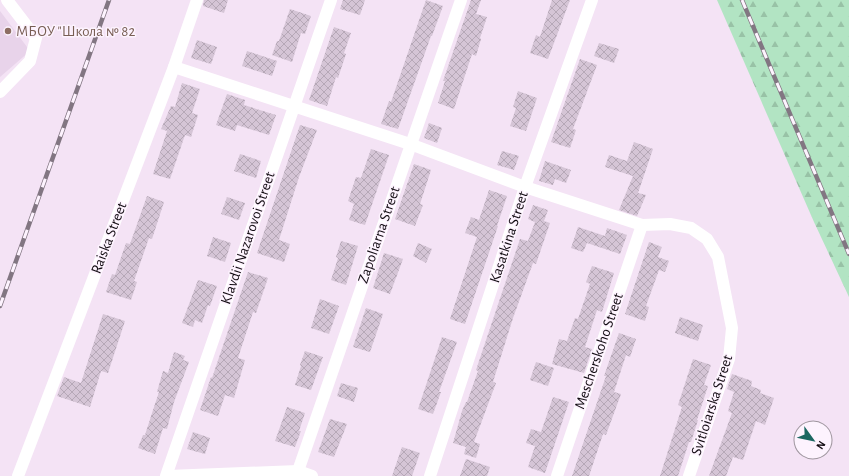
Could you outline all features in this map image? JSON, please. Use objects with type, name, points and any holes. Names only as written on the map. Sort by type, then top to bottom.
[{"type":"street","points":[[0,92],[30,61],[36,38],[7,0]]},
{"type":"street","name":"Raiska Street","points":[[18,476],[174,67],[197,0]]},
{"type":"street","name":"Klavdii Nazarovoi Street","points":[[167,476],[331,0]]},
{"type":"street","name":"Zapoliarna Street","points":[[298,471],[461,0]]},
{"type":"street","name":"Kasatkina Street","points":[[430,476],[525,187],[592,0]]},
{"type":"street","points":[[174,67],[410,144],[525,187],[642,225]]},
{"type":"street","name":"Svitloiarska Street","points":[[642,225],[670,224],[691,228],[707,239],[718,256],[732,328],[729,359],[689,476]]},
{"type":"street","name":"Mescherskoho Street","points":[[557,476],[642,225]]},
{"type":"street","points":[[167,476],[298,471],[312,476]]},
{"type":"shaded area","name":"МБОУ \"Школа № 82","points":[[0,11],[30,51],[0,77]]},
{"type":"green space","points":[[717,0],[849,0],[849,297],[814,222]]},
{"type":"building","points":[[204,0],[228,0],[224,13],[203,6]]},
{"type":"building","points":[[343,0],[365,0],[360,15],[340,9]]},
{"type":"building","points":[[426,0],[443,6],[398,129],[381,124],[389,101],[391,102]]},
{"type":"building","points":[[471,0],[481,0],[476,14],[487,17],[476,56],[472,54],[454,109],[438,103],[445,81],[443,81]]},
{"type":"building","points":[[552,0],[570,0],[548,59],[530,53],[536,35],[540,37]]},
{"type":"building","points":[[290,9],[311,16],[305,34],[301,33],[292,62],[272,55],[277,41],[279,41]]},
{"type":"building","points":[[334,27],[351,33],[344,53],[346,54],[338,78],[336,77],[327,106],[309,100]]},
{"type":"building","points":[[197,40],[217,47],[211,64],[191,58]]},
{"type":"building","points":[[599,43],[619,49],[614,63],[594,56]]},
{"type":"building","points":[[247,51],[277,61],[272,76],[242,66]]},
{"type":"building","points":[[580,59],[597,65],[573,129],[576,130],[570,148],[551,142]]},
{"type":"building","points":[[182,83],[200,89],[192,113],[198,115],[191,137],[185,135],[170,179],[153,174],[167,131],[161,129],[171,106],[175,107]]},
{"type":"building","points":[[518,91],[537,98],[526,131],[510,126],[516,108],[513,107]]},
{"type":"building","points":[[227,94],[245,100],[244,105],[276,115],[269,135],[237,125],[235,131],[216,125]]},
{"type":"building","points":[[429,123],[442,128],[437,143],[424,138]]},
{"type":"building","points":[[300,125],[317,130],[299,177],[279,240],[290,244],[284,262],[257,253]]},
{"type":"building","points":[[634,142],[653,149],[638,193],[646,195],[637,216],[619,210],[633,176],[605,167],[609,155],[627,161]]},
{"type":"building","points":[[371,149],[389,155],[365,225],[349,220],[354,204],[348,201],[356,177],[361,178]]},
{"type":"building","points":[[502,151],[519,156],[514,170],[497,165]]},
{"type":"building","points":[[240,154],[261,161],[256,178],[234,171]]},
{"type":"building","points":[[545,161],[571,170],[566,183],[555,179],[553,185],[539,181]]},
{"type":"building","points":[[414,164],[431,170],[420,204],[423,205],[415,226],[395,219]]},
{"type":"building","points":[[489,190],[507,196],[465,324],[450,319],[477,237],[465,233],[471,217],[479,220]]},
{"type":"building","points":[[147,196],[164,202],[152,239],[149,238],[134,281],[137,282],[131,300],[106,292],[112,274],[115,275],[126,243],[130,244]]},
{"type":"building","points":[[227,197],[245,203],[239,220],[221,214]]},
{"type":"building","points":[[533,205],[548,210],[544,221],[550,223],[536,264],[533,263],[513,318],[493,382],[496,383],[474,442],[480,444],[476,458],[464,454],[466,447],[453,443],[462,411],[467,402],[478,371],[476,370],[520,239],[528,241],[535,222],[528,219]]},
{"type":"building","points":[[578,227],[605,236],[607,228],[627,235],[620,254],[587,243],[583,252],[571,248]]},
{"type":"building","points":[[213,237],[231,243],[225,262],[207,256]]},
{"type":"building","points":[[341,241],[358,246],[346,285],[331,280],[338,258],[336,257]]},
{"type":"building","points":[[649,242],[662,247],[658,257],[669,261],[665,272],[659,270],[646,306],[649,307],[645,321],[625,314]]},
{"type":"building","points":[[418,243],[432,249],[426,263],[413,256]]},
{"type":"building","points":[[384,253],[403,259],[390,294],[373,288]]},
{"type":"building","points":[[592,266],[614,273],[602,312],[597,310],[585,347],[592,349],[584,373],[552,364],[559,339],[567,341],[575,318],[578,319],[590,284],[586,282]]},
{"type":"building","points":[[248,272],[268,278],[256,313],[253,312],[238,358],[245,360],[234,398],[225,395],[218,416],[200,410]]},
{"type":"building","points":[[198,280],[217,286],[210,306],[208,305],[202,323],[195,320],[193,327],[182,323]]},
{"type":"building","points":[[320,299],[339,306],[329,334],[311,328]]},
{"type":"building","points":[[366,308],[383,314],[370,352],[353,347]]},
{"type":"building","points":[[103,314],[125,321],[108,373],[101,371],[90,407],[57,396],[64,377],[81,383]]},
{"type":"building","points":[[680,317],[703,325],[698,341],[675,333]]},
{"type":"building","points":[[619,333],[636,339],[630,357],[626,355],[614,392],[621,394],[606,435],[603,434],[589,476],[572,476],[606,376],[604,376]]},
{"type":"building","points":[[442,337],[457,342],[439,392],[441,392],[433,414],[418,409]]},
{"type":"building","points":[[305,351],[323,357],[311,390],[295,385]]},
{"type":"building","points":[[174,352],[185,356],[183,360],[189,362],[174,402],[167,429],[163,428],[155,454],[138,448],[143,435],[145,435],[159,392],[157,392],[163,371],[168,373]]},
{"type":"building","points":[[693,359],[711,365],[704,385],[708,386],[691,442],[689,442],[678,476],[660,476],[682,407],[678,405]]},
{"type":"building","points":[[536,362],[554,368],[548,386],[530,380]]},
{"type":"building","points":[[732,374],[752,381],[751,386],[761,390],[760,393],[774,398],[765,425],[756,421],[743,460],[733,457],[726,476],[709,476],[732,413],[728,411],[734,392],[727,389]]},
{"type":"building","points":[[341,383],[358,388],[354,402],[337,396]]},
{"type":"building","points":[[553,397],[569,402],[545,473],[528,467],[535,446],[526,443],[531,429],[541,432]]},
{"type":"building","points":[[287,407],[305,413],[299,431],[301,431],[295,447],[275,441]]},
{"type":"building","points":[[330,419],[347,424],[334,457],[318,452]]},
{"type":"building","points":[[193,432],[210,438],[205,454],[187,449]]},
{"type":"building","points":[[402,447],[420,453],[412,476],[392,476]]},
{"type":"building","points":[[466,459],[490,467],[487,476],[460,476]]},
{"type":"railway","points":[[0,306],[109,0]]},
{"type":"railway","points":[[742,0],[849,254]]},
{"type":"place","name":"МБОУ \"Школа № 82","points":[[8,31]]}]
